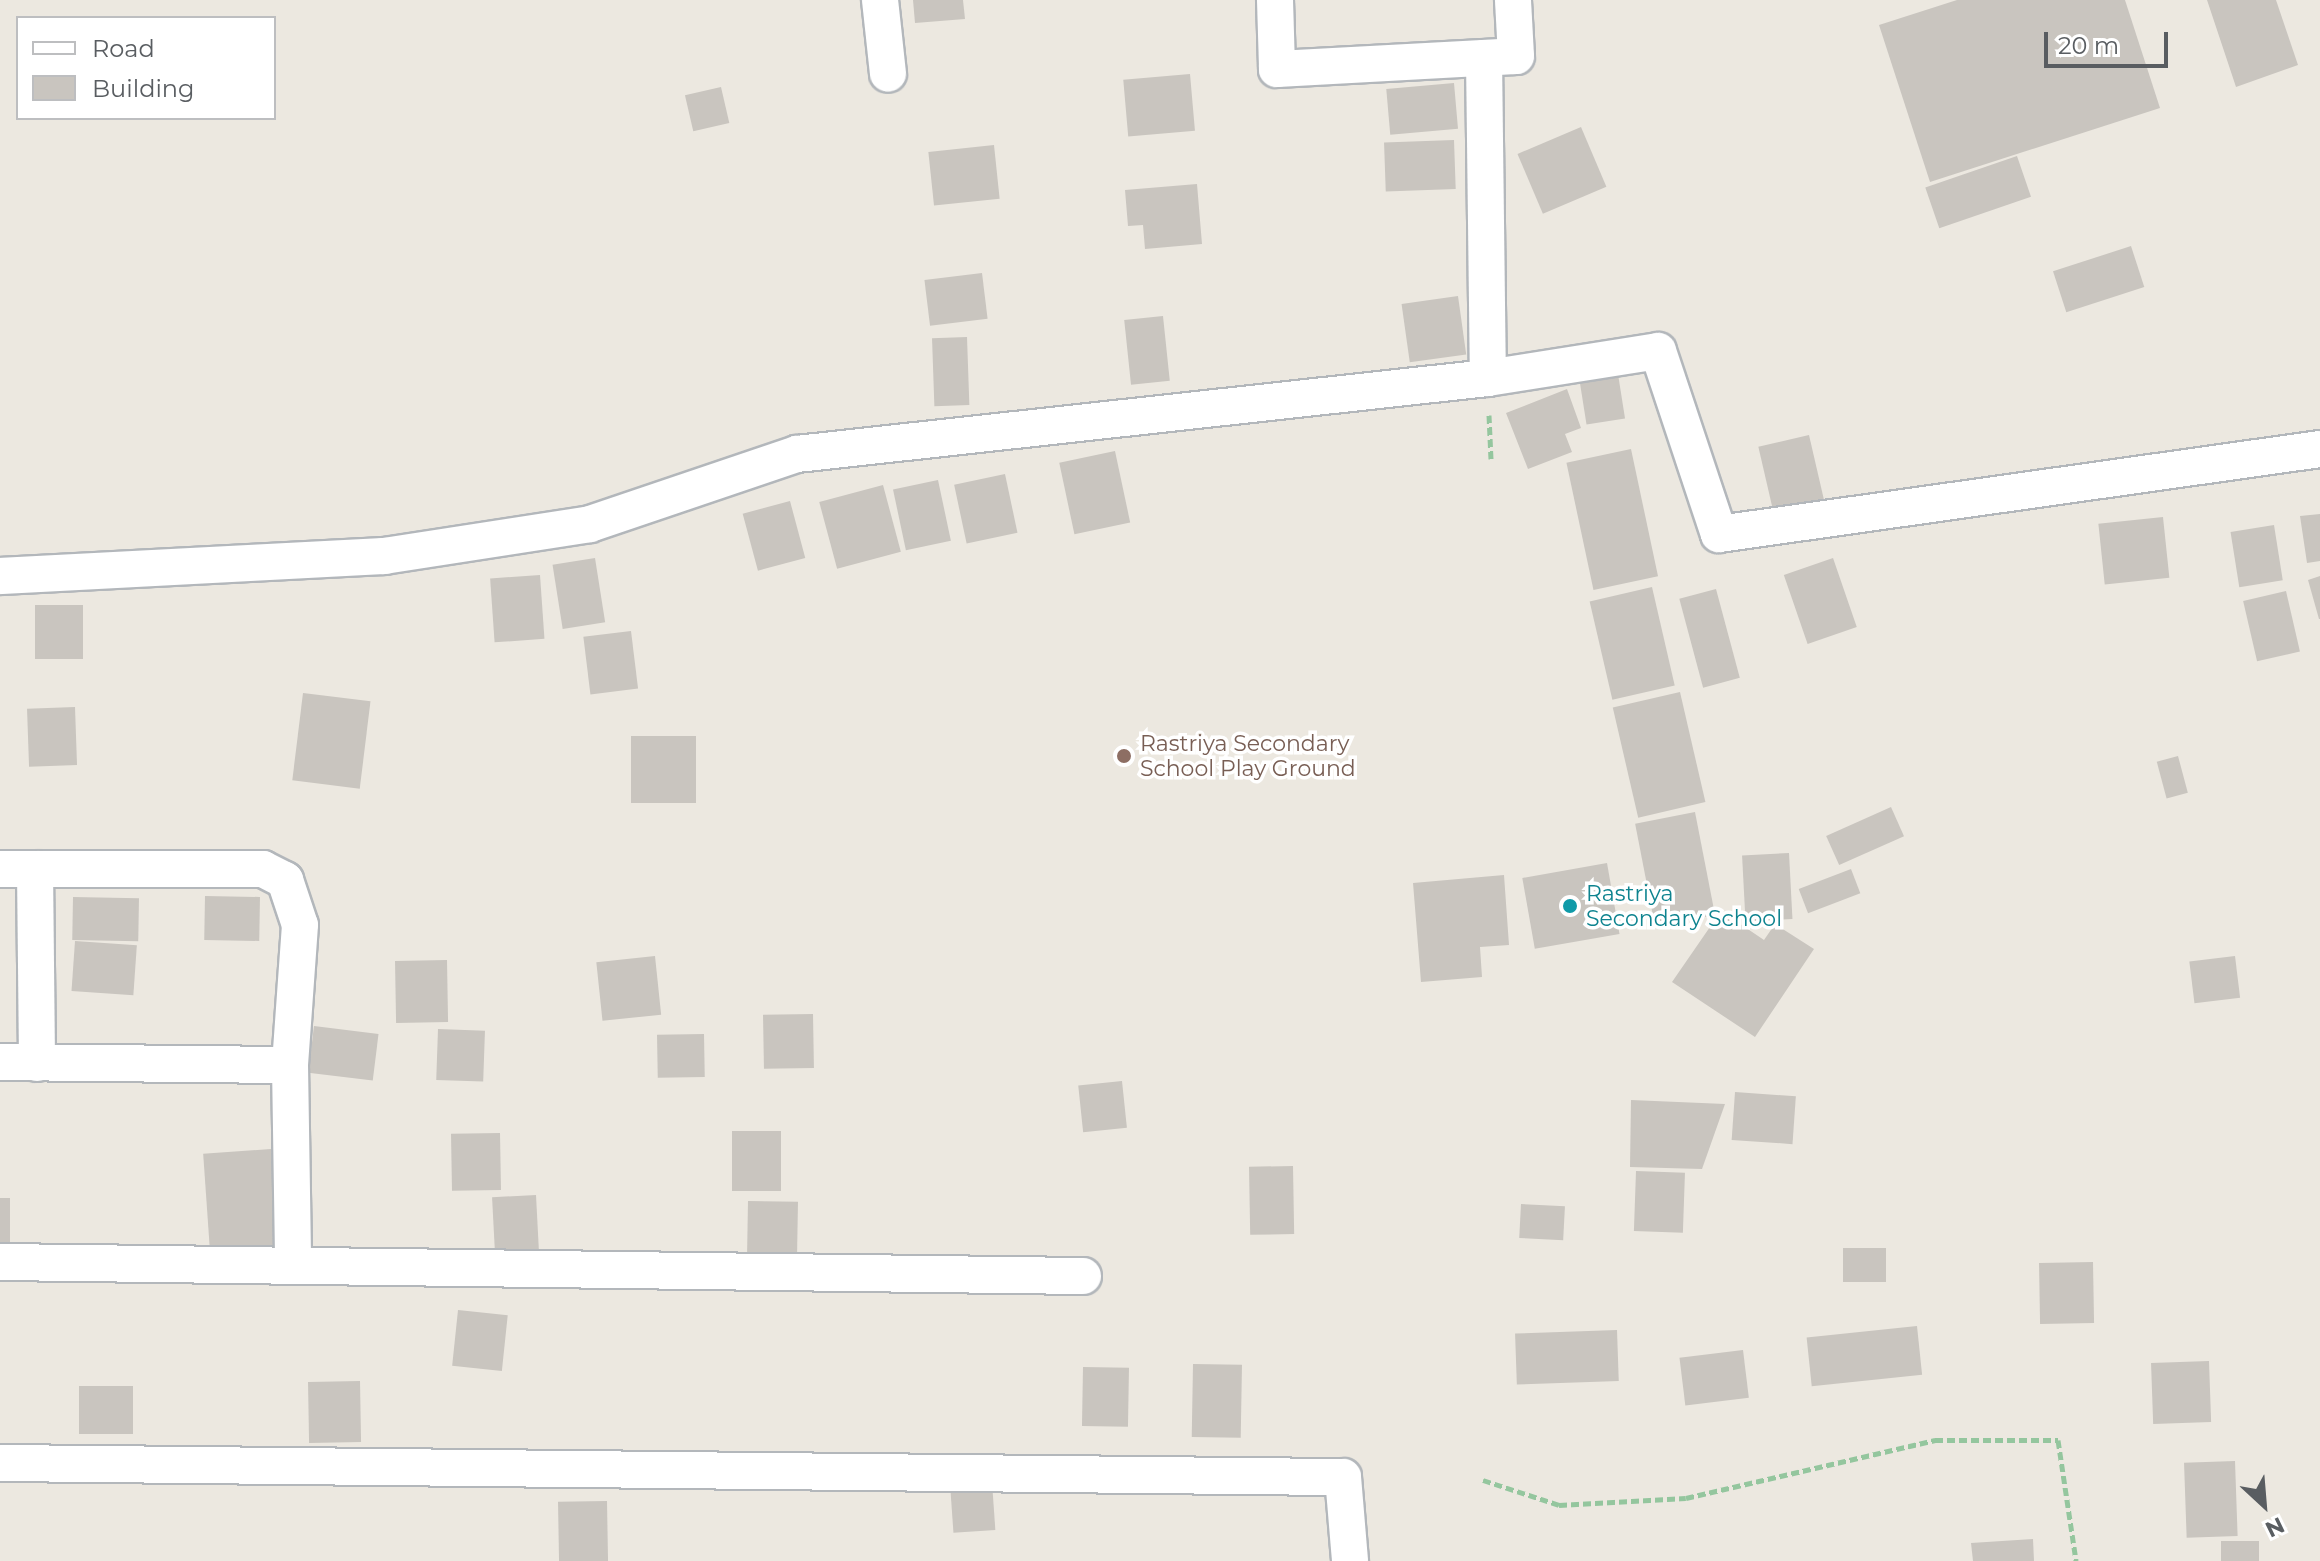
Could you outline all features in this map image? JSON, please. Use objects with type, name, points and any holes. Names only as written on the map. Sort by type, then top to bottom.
[{"type":"street","points":[[880,0],[888,74]]},
{"type":"street","points":[[1275,0],[1277,69],[1516,56],[1513,0]]},
{"type":"street","points":[[1484,58],[1488,378]]},
{"type":"street","points":[[0,576],[384,556],[590,524],[797,454],[1488,378],[1658,351],[1719,534],[2320,449]]},
{"type":"street","points":[[37,1063],[17,869],[263,869],[285,880],[300,925],[290,1065],[293,1264]]},
{"type":"street","points":[[0,1062],[290,1065]]},
{"type":"street","points":[[0,1262],[1083,1276]]},
{"type":"street","points":[[0,1463],[1343,1477],[1350,1561]]},
{"type":"path","points":[[1483,1480],[1559,1505],[1686,1498],[1935,1440],[2058,1440],[2076,1561]]},
{"type":"building","points":[[913,0],[963,0],[965,19],[915,23]]},
{"type":"building","points":[[1957,0],[2125,0],[2160,108],[1930,182],[1879,25]]},
{"type":"building","points":[[2207,0],[2276,0],[2298,65],[2236,87]]},
{"type":"building","points":[[1190,74],[1195,131],[1128,137],[1123,80]]},
{"type":"building","points":[[1454,83],[1458,129],[1390,135],[1386,89]]},
{"type":"building","points":[[721,87],[729,123],[693,131],[685,95]]},
{"type":"building","points":[[1581,127],[1606,187],[1543,214],[1517,154]]},
{"type":"building","points":[[1454,140],[1456,189],[1386,191],[1384,142]]},
{"type":"building","points":[[994,145],[1000,199],[934,206],[928,152]]},
{"type":"building","points":[[2017,156],[2031,197],[1939,228],[1925,188]]},
{"type":"building","points":[[1197,184],[1202,244],[1145,249],[1143,225],[1128,226],[1125,190]]},
{"type":"building","points":[[2131,246],[2144,287],[2066,312],[2053,271]]},
{"type":"building","points":[[982,273],[988,319],[930,326],[924,280]]},
{"type":"building","points":[[1458,296],[1466,354],[1410,362],[1402,304]]},
{"type":"building","points":[[1163,316],[1170,381],[1131,385],[1124,320]]},
{"type":"building","points":[[967,337],[969,405],[934,406],[932,338]]},
{"type":"building","points":[[1618,374],[1625,418],[1587,425],[1579,380]]},
{"type":"building","points":[[1567,389],[1581,428],[1565,434],[1572,452],[1528,469],[1506,413]]},
{"type":"building","points":[[1809,435],[1824,500],[1773,512],[1758,447]]},
{"type":"building","points":[[1631,449],[1658,576],[1593,590],[1566,463]]},
{"type":"building","points":[[1115,451],[1130,522],[1074,534],[1059,463]]},
{"type":"building","points":[[1005,474],[1017,533],[967,544],[954,485]]},
{"type":"building","points":[[938,480],[951,541],[906,550],[893,490]]},
{"type":"building","points":[[883,485],[901,552],[837,569],[819,502]]},
{"type":"building","points":[[790,501],[805,558],[758,571],[743,514]]},
{"type":"building","points":[[2320,514],[2320,561],[2307,563],[2300,516]]},
{"type":"building","points":[[2163,517],[2169,578],[2105,584],[2098,524]]},
{"type":"building","points":[[2274,525],[2283,580],[2239,587],[2231,532]]},
{"type":"building","points":[[595,558],[605,622],[563,629],[553,565]]},
{"type":"building","points":[[1833,558],[1857,627],[1808,644],[1784,575]]},
{"type":"building","points":[[540,575],[544,639],[495,642],[490,578]]},
{"type":"building","points":[[2320,576],[2320,619],[2319,619],[2308,580]]},
{"type":"building","points":[[1652,587],[1675,685],[1612,700],[1590,601]]},
{"type":"building","points":[[1716,589],[1740,678],[1703,688],[1679,599]]},
{"type":"building","points":[[2286,591],[2300,651],[2257,661],[2243,601]]},
{"type":"building","points":[[35,605],[83,605],[83,659],[35,659]]},
{"type":"building","points":[[631,631],[638,689],[590,694],[583,637]]},
{"type":"building","points":[[1680,692],[1705,802],[1638,818],[1613,708]]},
{"type":"building","points":[[303,693],[370,701],[360,789],[292,780]]},
{"type":"building","points":[[75,707],[77,765],[29,767],[27,709]]},
{"type":"building","points":[[631,736],[696,736],[696,803],[631,803]]},
{"type":"building","points":[[2178,756],[2188,793],[2167,798],[2157,762]]},
{"type":"building","points":[[1891,807],[1904,836],[1839,865],[1826,836]]},
{"type":"building","points":[[1695,812],[1715,915],[1655,927],[1635,824]]},
{"type":"building","points":[[1789,853],[1792,919],[1746,921],[1742,855]]},
{"type":"building","name":"Rastriya Secondary School","points":[[1607,863],[1620,934],[1535,949],[1522,878]]},
{"type":"building","points":[[1851,869],[1860,893],[1808,913],[1799,889]]},
{"type":"building","points":[[1504,875],[1509,945],[1480,947],[1482,977],[1421,982],[1413,883]]},
{"type":"building","points":[[205,896],[260,897],[259,941],[204,940]]},
{"type":"building","points":[[73,897],[139,898],[138,941],[72,940]]},
{"type":"building","points":[[1721,911],[1764,940],[1775,924],[1814,949],[1755,1037],[1672,982]]},
{"type":"building","points":[[75,941],[137,945],[133,995],[72,991]]},
{"type":"building","points":[[655,956],[661,1015],[602,1021],[596,962]]},
{"type":"building","points":[[2235,956],[2240,998],[2194,1003],[2189,962]]},
{"type":"building","points":[[447,960],[448,1022],[396,1023],[395,961]]},
{"type":"building","points":[[813,1014],[814,1068],[764,1069],[763,1015]]},
{"type":"building","points":[[314,1026],[379,1034],[373,1081],[308,1073]]},
{"type":"building","points":[[438,1029],[485,1031],[483,1082],[436,1080]]},
{"type":"building","points":[[704,1034],[705,1077],[658,1078],[657,1035]]},
{"type":"building","points":[[1122,1081],[1127,1128],[1083,1132],[1078,1086]]},
{"type":"building","points":[[1735,1092],[1796,1096],[1793,1144],[1732,1140]]},
{"type":"building","points":[[1631,1100],[1725,1104],[1702,1169],[1630,1167]]},
{"type":"building","points":[[732,1131],[781,1131],[781,1191],[732,1191]]},
{"type":"building","points":[[500,1133],[501,1190],[452,1191],[451,1134]]},
{"type":"building","points":[[271,1149],[278,1247],[210,1252],[203,1154]]},
{"type":"building","points":[[1293,1166],[1294,1234],[1250,1235],[1249,1167]]},
{"type":"building","points":[[1636,1171],[1685,1173],[1683,1233],[1634,1231]]},
{"type":"building","points":[[536,1195],[539,1253],[495,1255],[492,1197]]},
{"type":"building","points":[[0,1198],[10,1198],[10,1256],[0,1256]]},
{"type":"building","points":[[748,1201],[798,1202],[797,1255],[747,1254]]},
{"type":"building","points":[[1521,1204],[1565,1206],[1563,1240],[1519,1238]]},
{"type":"building","points":[[1843,1248],[1886,1248],[1886,1282],[1843,1282]]},
{"type":"building","points":[[2093,1262],[2094,1323],[2040,1324],[2039,1263]]},
{"type":"building","points":[[458,1310],[508,1315],[502,1371],[452,1366]]},
{"type":"building","points":[[1917,1326],[1922,1375],[1812,1386],[1807,1338]]},
{"type":"building","points":[[1617,1330],[1619,1381],[1517,1385],[1515,1334]]},
{"type":"building","points":[[1743,1350],[1749,1398],[1685,1405],[1679,1358]]},
{"type":"building","points":[[2209,1361],[2211,1422],[2153,1424],[2151,1363]]},
{"type":"building","points":[[1193,1364],[1242,1365],[1241,1438],[1192,1437]]},
{"type":"building","points":[[1083,1367],[1129,1368],[1128,1427],[1082,1426]]},
{"type":"building","points":[[360,1381],[361,1442],[309,1443],[308,1382]]},
{"type":"building","points":[[79,1386],[133,1386],[133,1434],[79,1434]]},
{"type":"building","points":[[2235,1461],[2238,1536],[2187,1538],[2184,1463]]},
{"type":"building","points":[[992,1482],[995,1530],[953,1533],[950,1485]]},
{"type":"building","points":[[607,1501],[608,1561],[559,1561],[558,1502]]},
{"type":"building","points":[[2033,1539],[2034,1561],[1973,1561],[1971,1543]]},
{"type":"building","points":[[2221,1541],[2259,1541],[2259,1561],[2221,1561]]},
{"type":"place","name":"Rastriya Secondary School Play Ground","points":[[1124,756]]},
{"type":"place","name":"Rastriya Secondary School","points":[[1570,906]]}]
